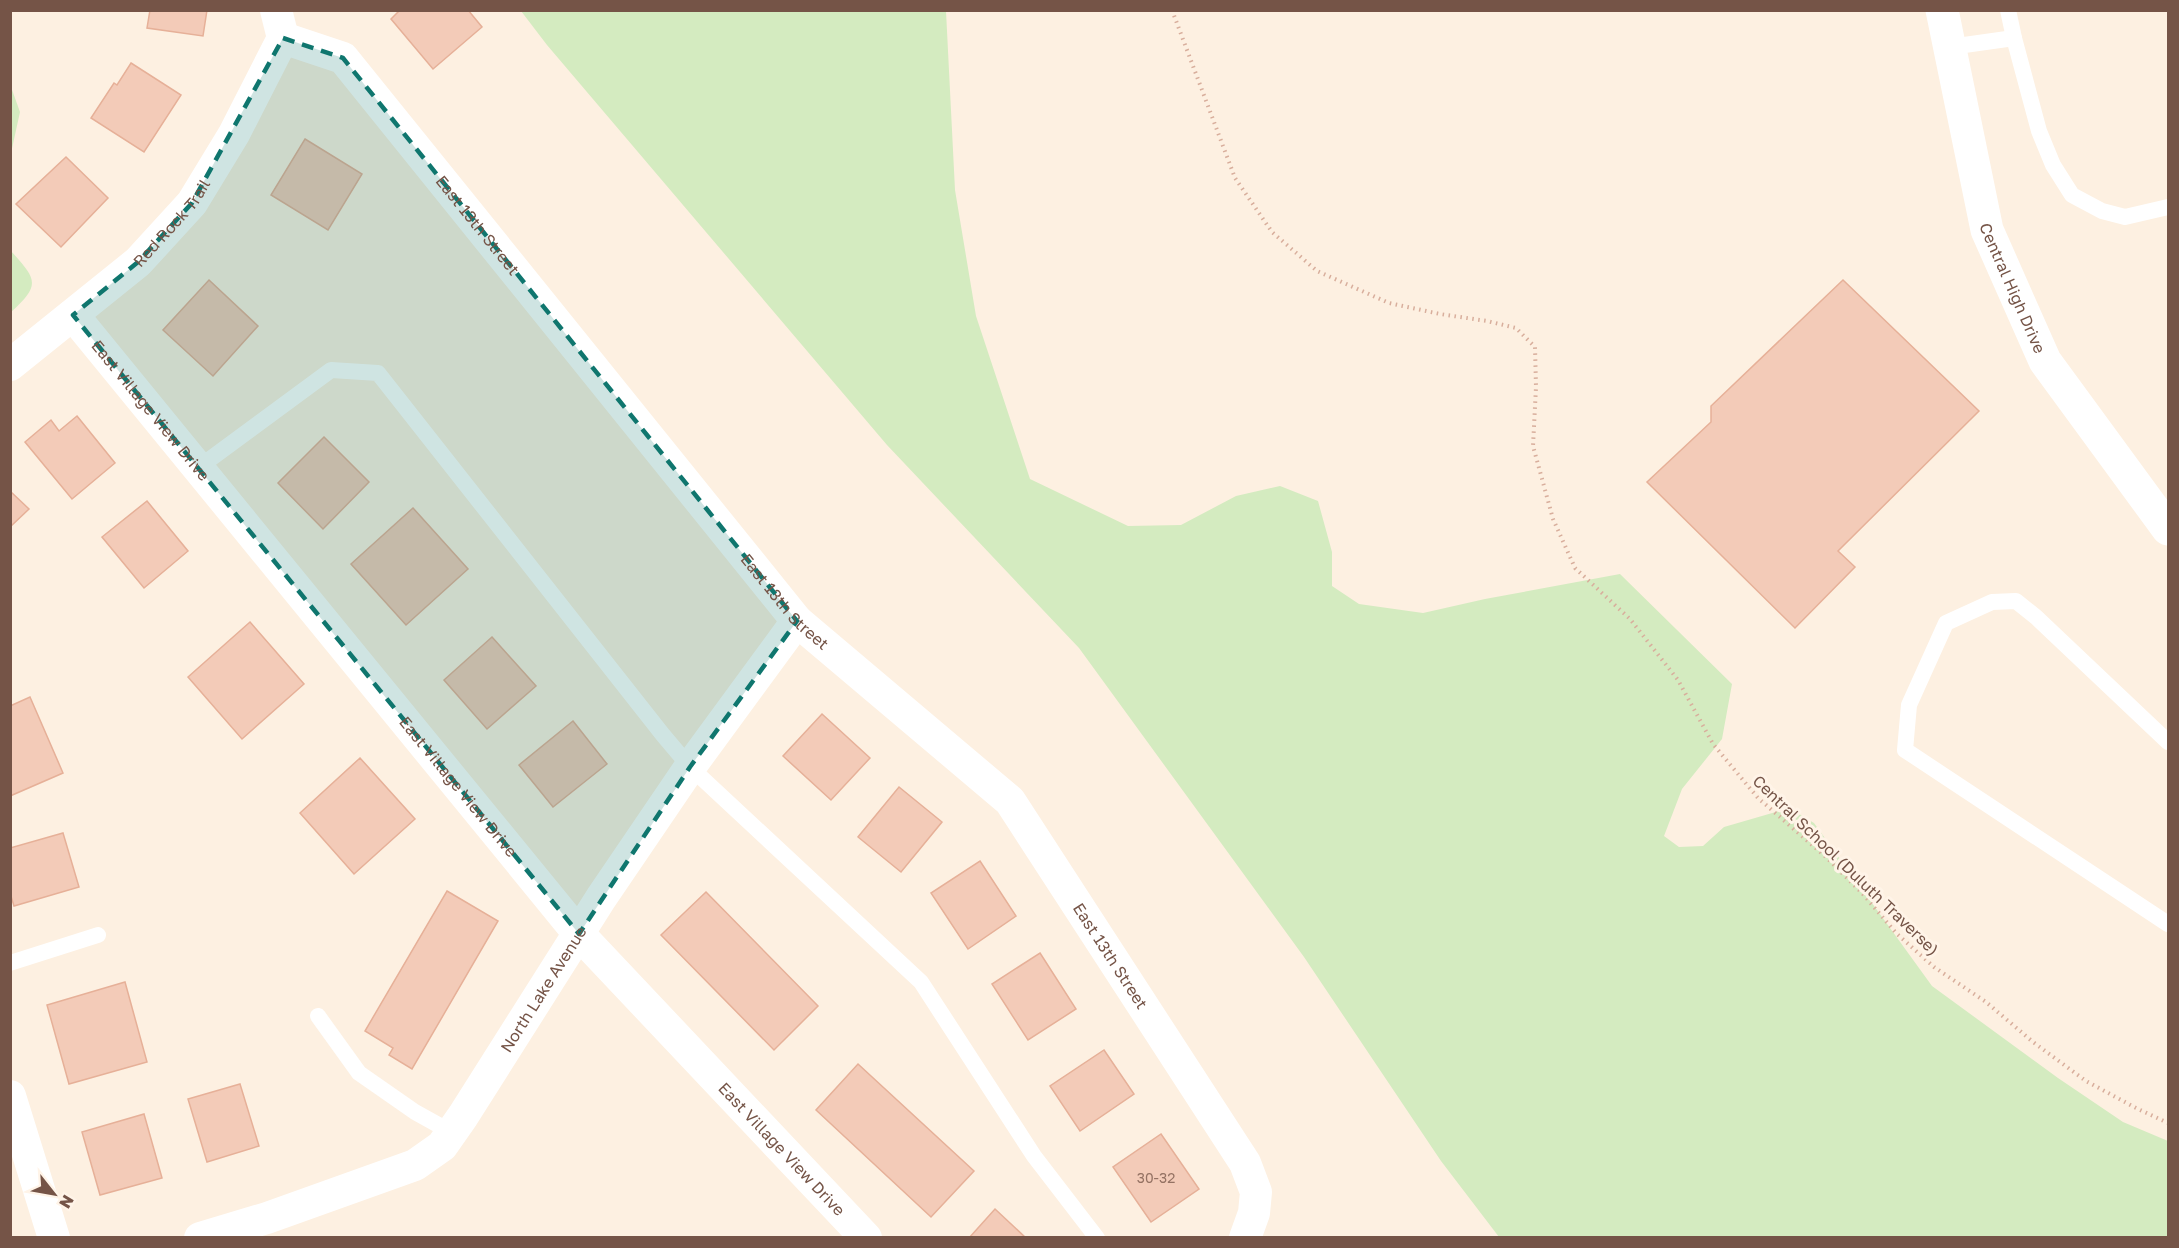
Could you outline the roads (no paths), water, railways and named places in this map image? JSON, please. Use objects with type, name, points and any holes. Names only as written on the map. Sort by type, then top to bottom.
[{"type":"street","name":"Central High Drive","points":[[1942,10],[1987,230],[2045,361],[2169,529]]},
{"type":"street","name":"Red Rock Trail","points":[[10,365],[138,262],[192,202],[234,134],[279,24]]},
{"type":"street","name":"East 13th Street","points":[[279,24],[343,58],[797,621],[1010,801],[1245,1162],[1256,1192],[1254,1213],[1245,1238]]},
{"type":"street","name":"East Village View Drive","points":[[73,315],[579,934],[867,1238]]},
{"type":"street","name":"North Lake Avenue","points":[[200,1238],[270,1228],[415,1166],[442,1146],[690,767],[797,621]]},
{"type":"street","points":[[10,1096],[54,1238]]},
{"type":"lane","points":[[2008,10],[2039,131],[2053,165],[2072,195],[2102,212],[2125,216],[2169,207]]},
{"type":"lane","points":[[1950,47],[2014,38]]},
{"type":"lane","points":[[198,468],[331,370],[378,373],[648,717],[690,767],[921,982],[1034,1156],[1097,1238]]},
{"type":"lane","points":[[2169,742],[2016,601],[1992,602],[1946,623],[1909,705],[1905,750],[2169,924]]},
{"type":"lane","points":[[10,963],[98,935]]},
{"type":"lane","points":[[318,1016],[359,1073],[415,1112],[451,1132]]}]
